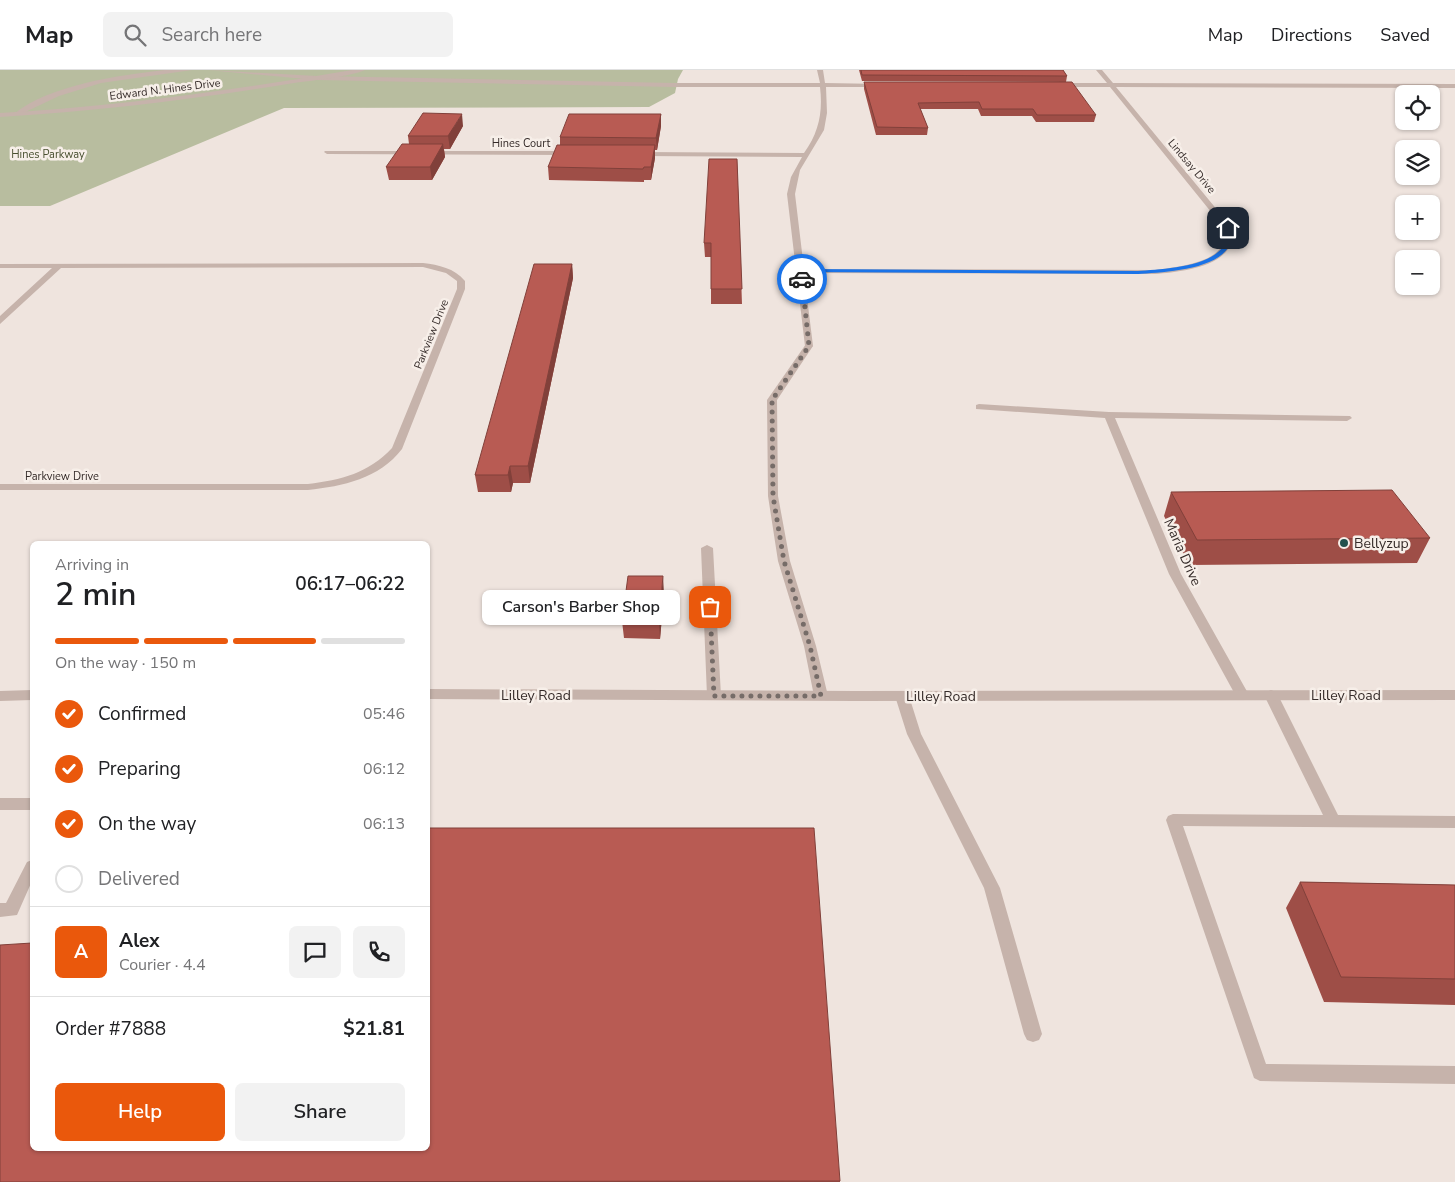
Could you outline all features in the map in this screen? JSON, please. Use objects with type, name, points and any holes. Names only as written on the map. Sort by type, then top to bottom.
[{"type":"street","points":[[17,114],[43,100],[82,85],[127,76],[190,70]]},
{"type":"street","points":[[211,70],[317,78],[675,85],[883,85]]},
{"type":"street","name":"Edward N. Hines Drive","points":[[0,115],[138,102],[317,78],[362,70]]},
{"type":"street","points":[[820,70],[824,85],[823,122],[816,139],[804,155],[792,180],[791,194],[809,346],[772,400],[773,496],[784,561],[810,646],[821,696]]},
{"type":"street","name":"Lindsay Drive","points":[[801,271],[1155,272],[1194,265],[1209,260],[1222,252],[1228,245],[1230,237],[1228,228],[1099,70]]},
{"type":"street","points":[[1052,85],[1455,86]]},
{"type":"street","name":"Hines Court","points":[[327,152],[576,153]]},
{"type":"street","points":[[635,154],[804,155]]},
{"type":"street","name":"Parkview Drive","points":[[0,266],[423,265],[439,267],[452,272],[461,281],[461,289],[397,449],[389,459],[368,473],[332,484],[308,487],[0,487]]},
{"type":"street","points":[[0,322],[59,266]]},
{"type":"street","points":[[979,407],[1109,415],[1347,418]]},
{"type":"street","name":"Maria Drive","points":[[1109,415],[1175,574],[1242,695]]},
{"type":"street","points":[[707,548],[714,696]]},
{"type":"street","name":"Lilley Road","points":[[430,694],[902,696],[1455,694]]},
{"type":"street","points":[[0,696],[30,695]]},
{"type":"street","points":[[1271,695],[1333,821]]},
{"type":"street","points":[[902,696],[914,734],[992,888],[1033,1034]]},
{"type":"street","points":[[0,804],[30,804]]},
{"type":"street","points":[[1455,822],[1172,820],[1260,1072],[1455,1074]]},
{"type":"street","points":[[0,910],[10,910],[30,870]]},
{"type":"green space","name":"Hines Parkway","points":[[0,70],[683,70],[678,79],[675,93],[649,107],[284,108],[50,206],[0,206]]},
{"type":"building","points":[[861,70],[1063,70],[1067,76],[862,75]]},
{"type":"building","points":[[864,82],[1072,82],[1096,115],[1037,115],[1033,109],[982,109],[979,102],[918,103],[928,128],[877,127]]},
{"type":"building","points":[[423,113],[462,114],[448,136],[408,136]]},
{"type":"building","points":[[569,114],[661,114],[656,138],[560,137]]},
{"type":"building","points":[[402,144],[443,144],[430,167],[386,167]]},
{"type":"building","points":[[557,145],[655,145],[651,167],[644,167],[643,169],[548,167]]},
{"type":"building","points":[[709,159],[737,159],[742,289],[711,289],[711,243],[704,243]]},
{"type":"building","points":[[534,264],[572,264],[528,466],[510,466],[508,475],[475,475]]},
{"type":"building","points":[[1392,490],[1430,538],[1197,540],[1171,492]]},
{"type":"building","points":[[628,576],[663,576],[659,621],[622,621]]},
{"type":"building","points":[[430,828],[814,828],[840,1181],[0,1182],[0,945],[30,943],[30,1151],[430,1151]]},
{"type":"building","points":[[1300,882],[1455,885],[1455,979],[1341,977]]},
{"type":"way so far","points":[[710,607],[714,696],[821,696],[810,646],[784,561],[773,496],[772,400],[809,346],[802,279]]},
{"type":"place","name":"Bellyzup","points":[[1344,543]]},
{"type":"place","name":"Carson's Barber Shop","points":[[710,607]]},
{"type":"route","points":[[802,279],[801,271],[1155,272],[1176,269],[1209,260],[1222,252],[1228,245],[1230,237],[1228,228]]}]
